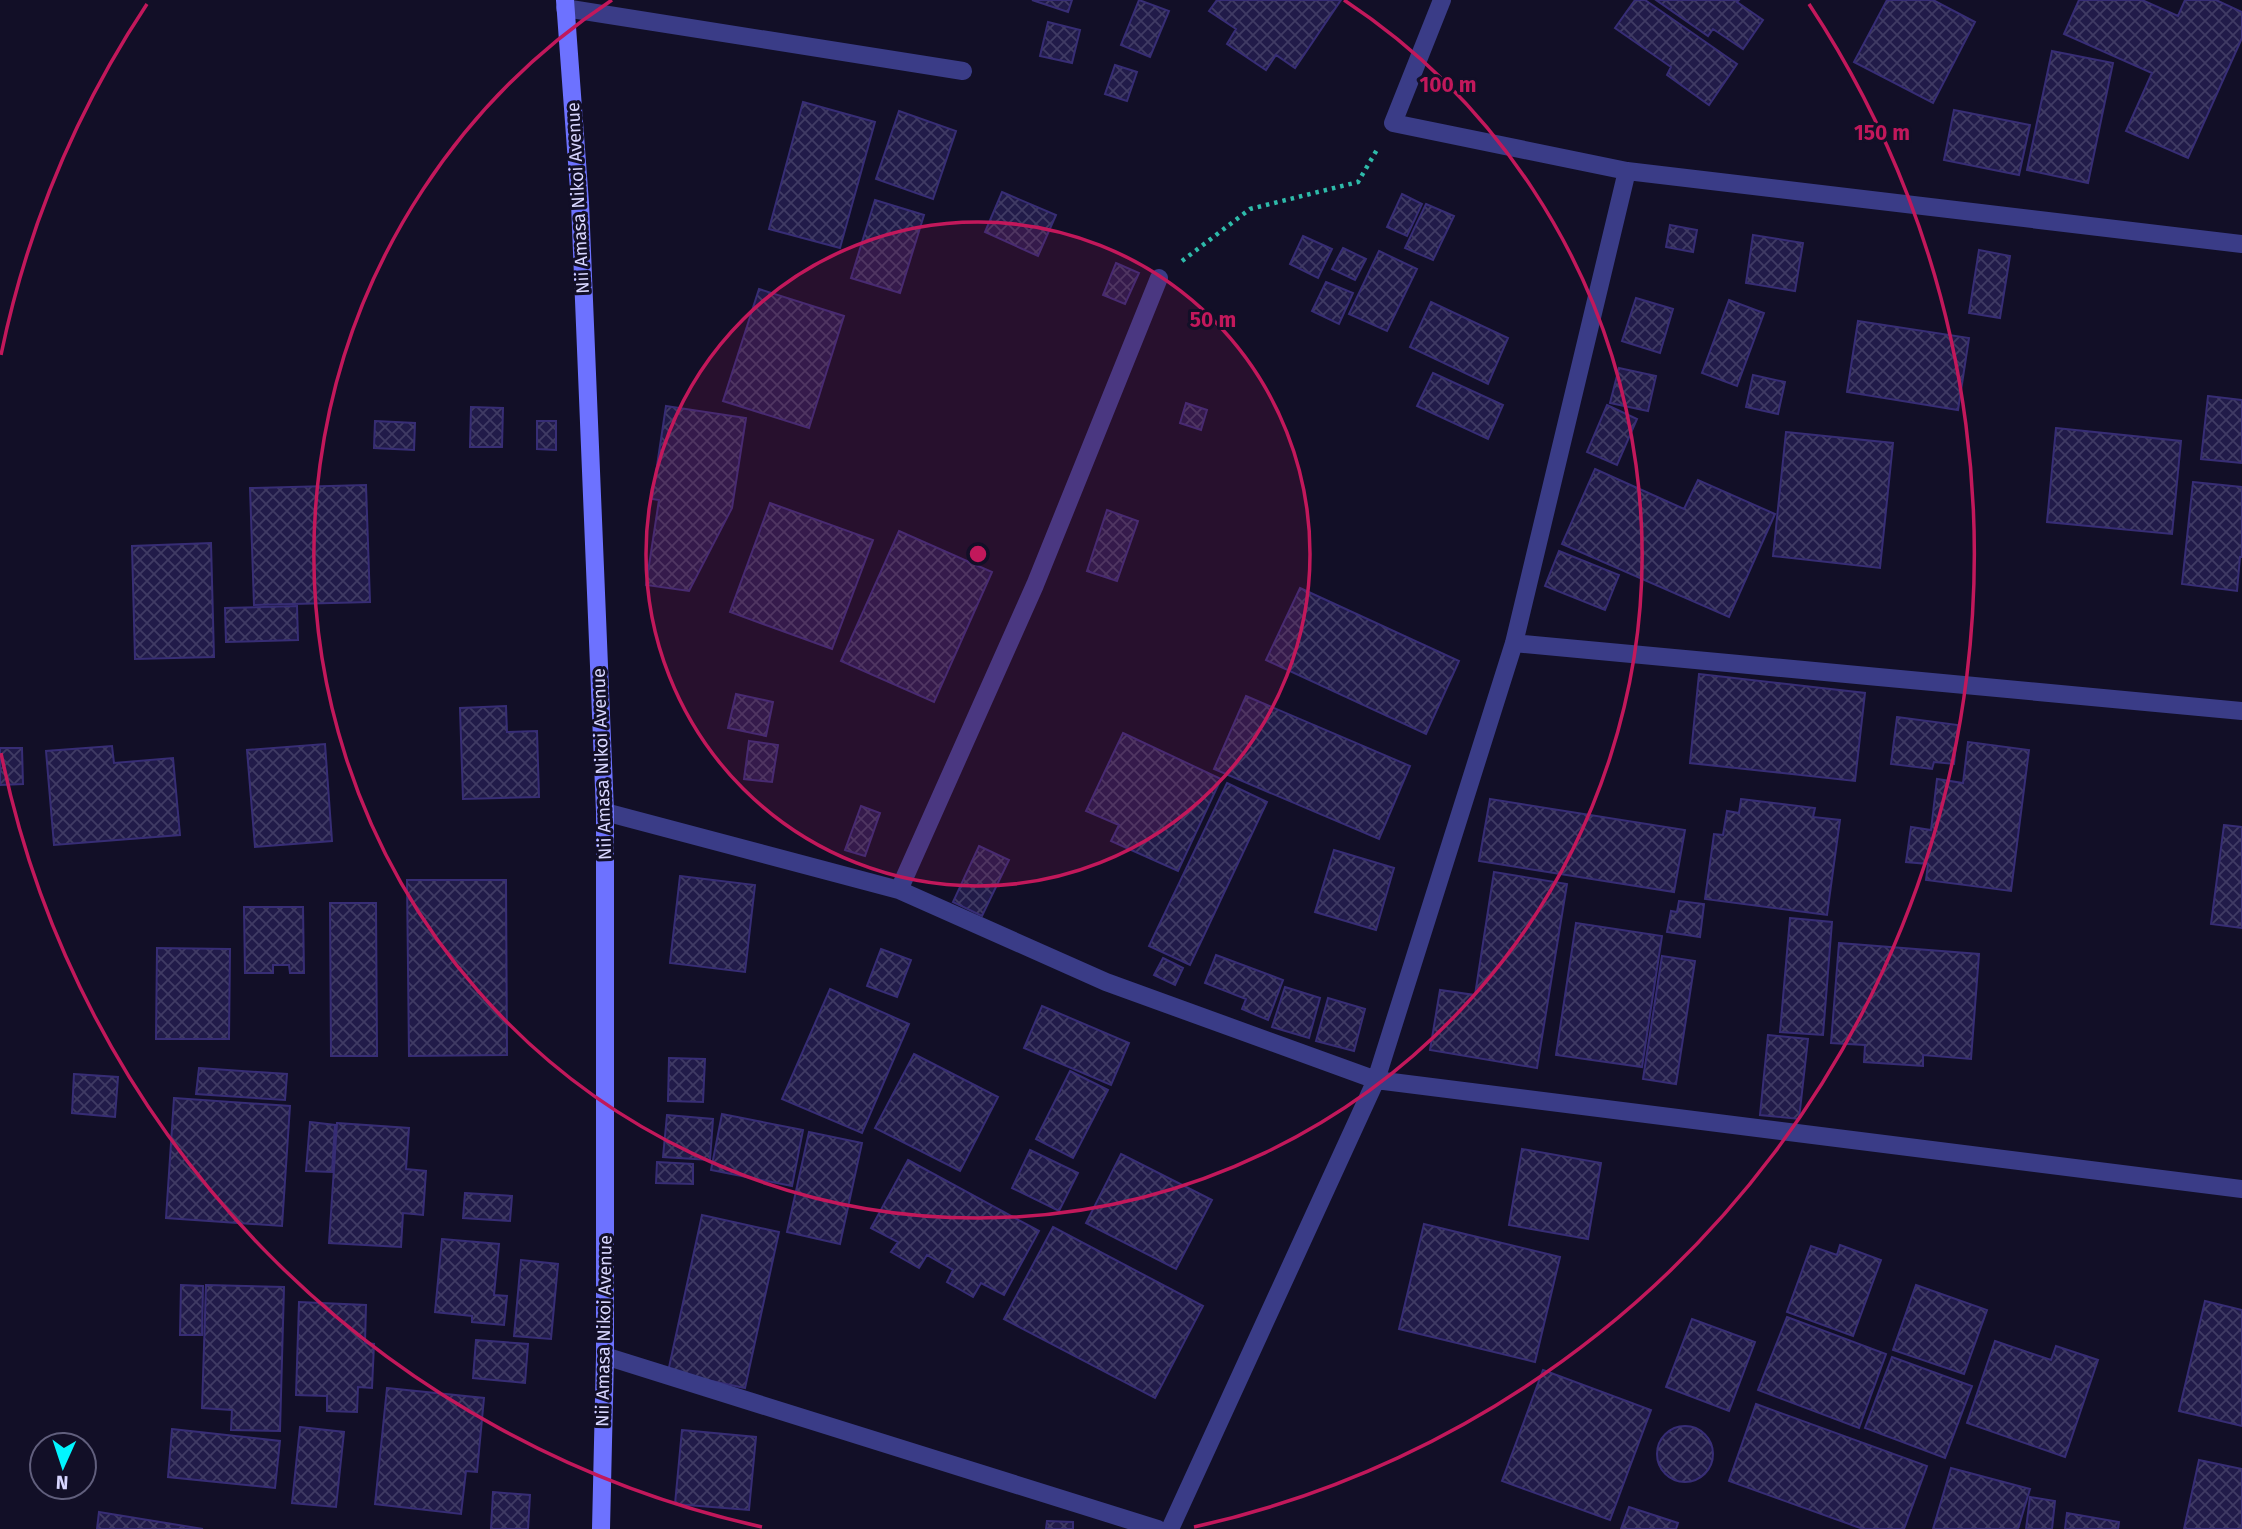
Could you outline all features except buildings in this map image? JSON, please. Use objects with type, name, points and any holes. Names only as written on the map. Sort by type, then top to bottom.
[{"type":"street","points":[[1442,0],[1393,123],[1627,171],[2242,244]]},
{"type":"street","points":[[565,4],[963,71]]},
{"type":"street","name":"Nii Amasa Nikoi Avenue","points":[[565,4],[581,217],[605,812],[605,1356],[601,1529]]},
{"type":"street","points":[[1170,1529],[1376,1080],[1514,643],[1627,171]]},
{"type":"street","points":[[899,890],[1035,585],[1159,278]]},
{"type":"street","points":[[1514,643],[2242,711]]},
{"type":"street","points":[[605,812],[899,890],[1106,982],[1376,1080],[2242,1189]]},
{"type":"street","points":[[605,1356],[1158,1529]]},
{"type":"path","points":[[1159,278],[1250,209],[1358,182],[1393,123]]}]
